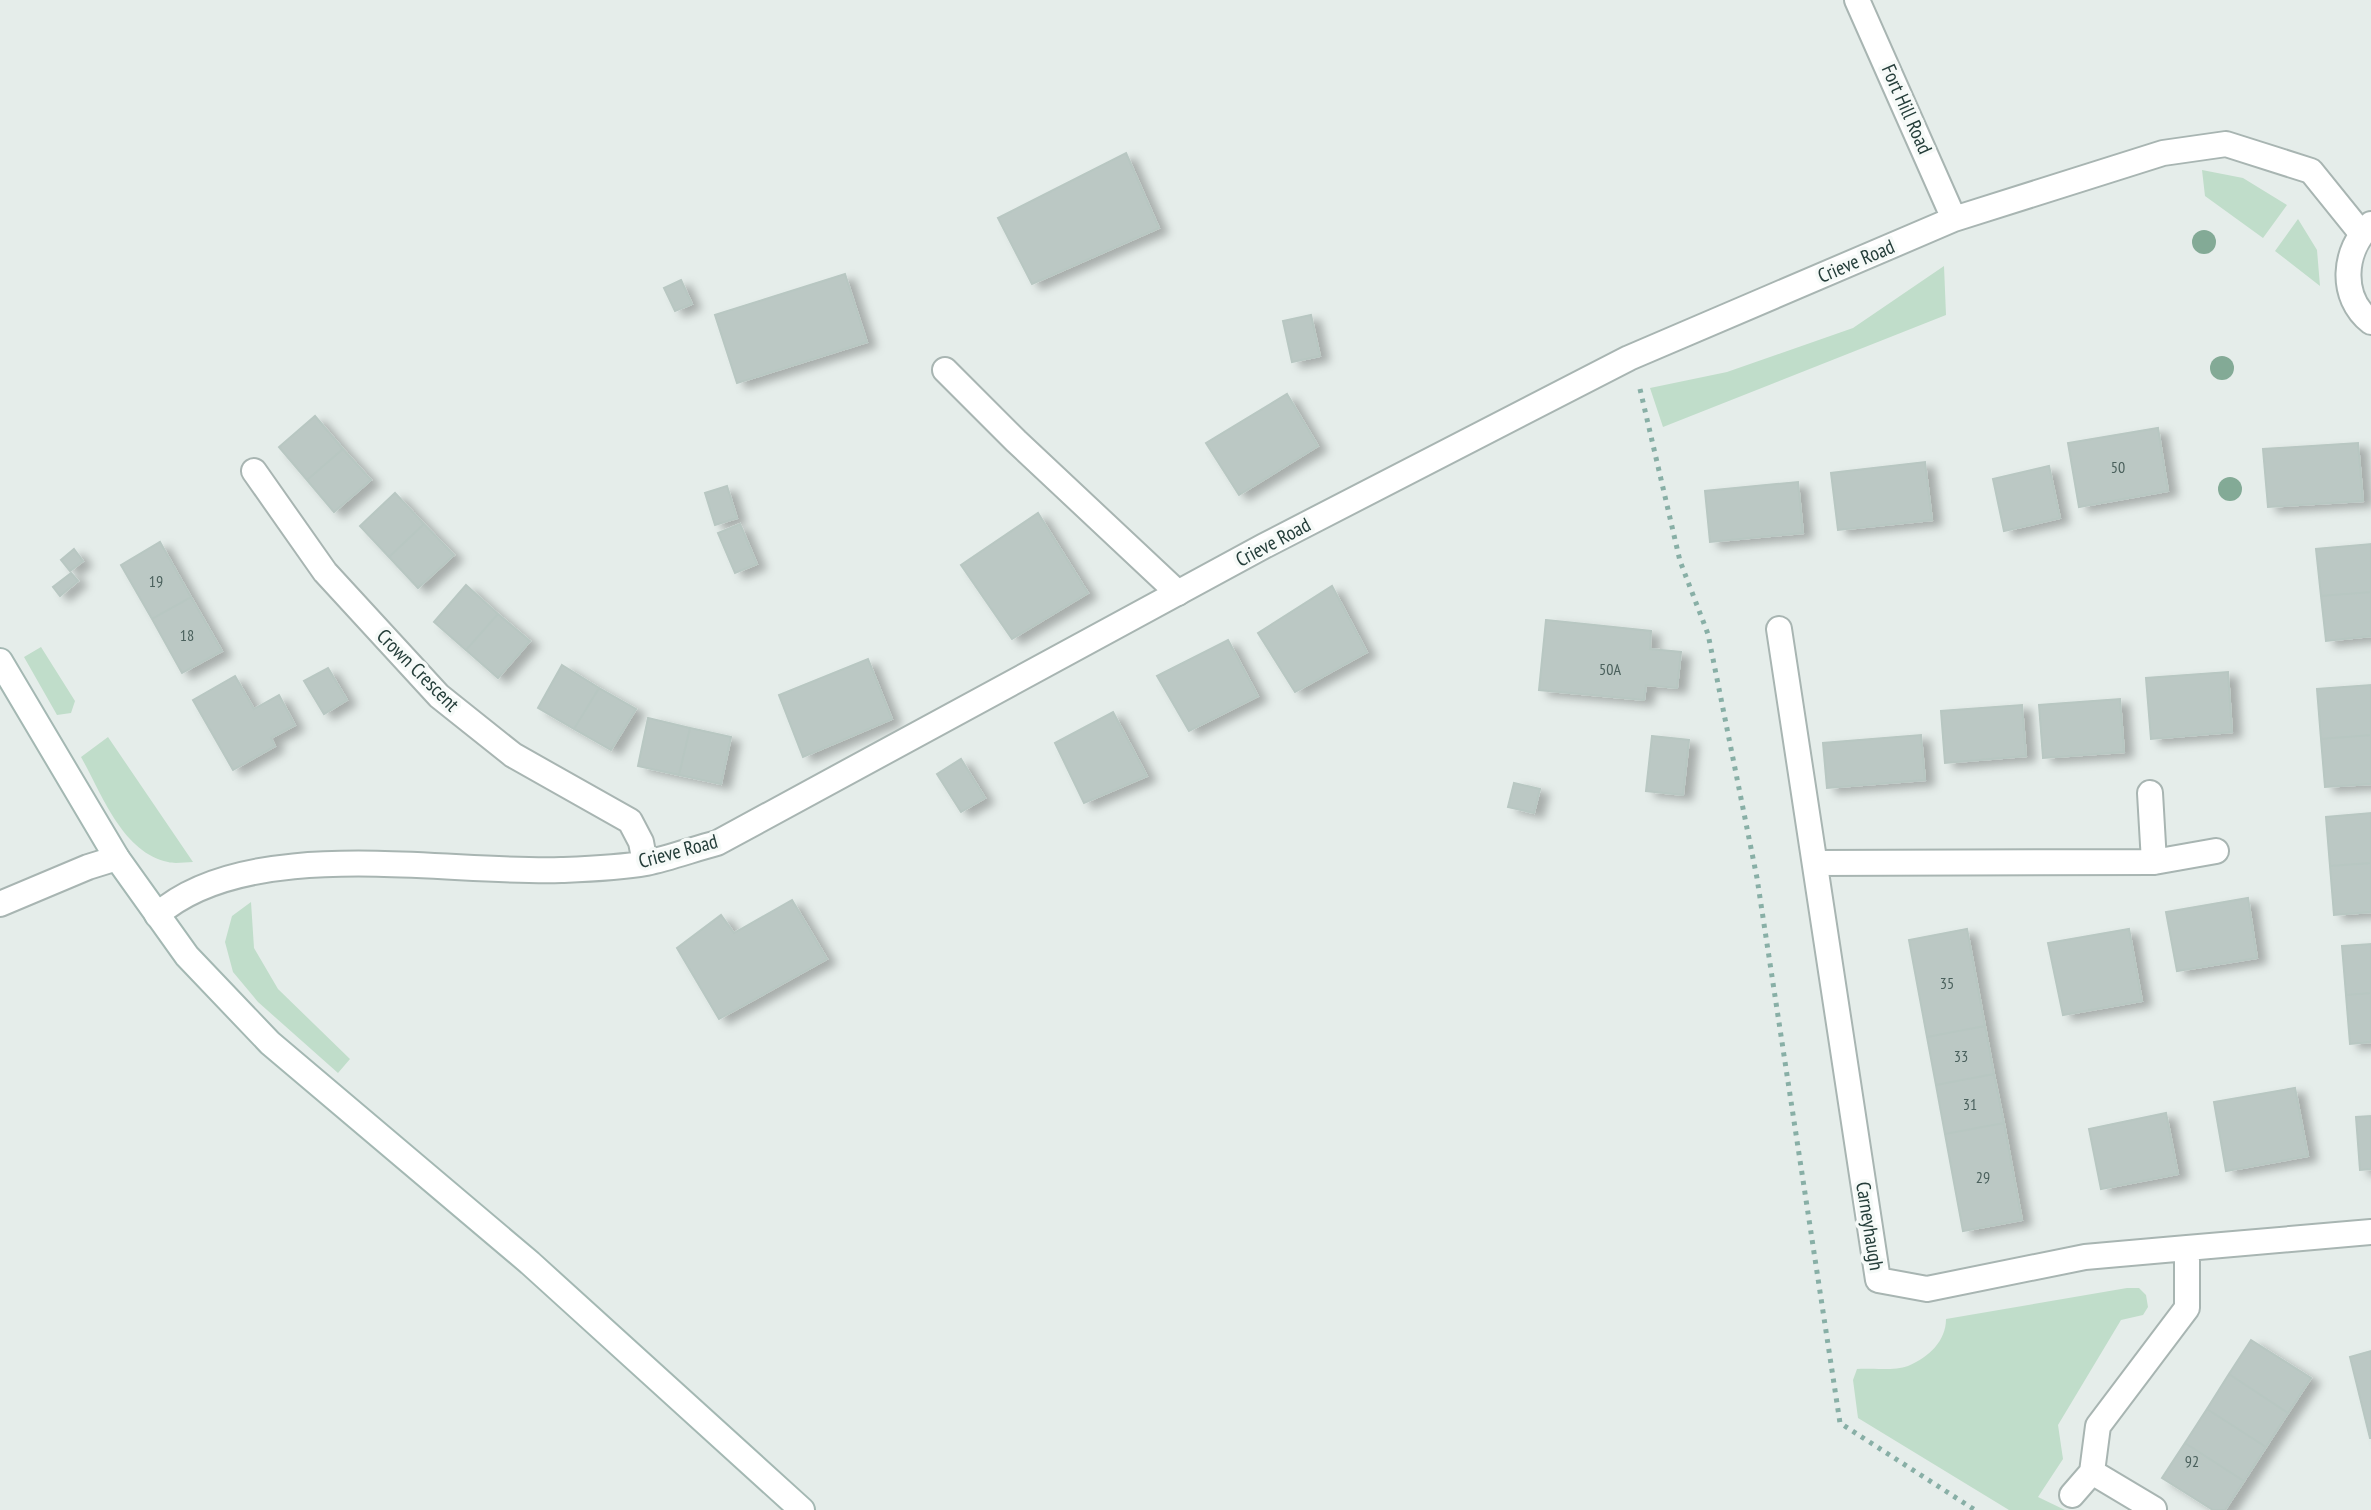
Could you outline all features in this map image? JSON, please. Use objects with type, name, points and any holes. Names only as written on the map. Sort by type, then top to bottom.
[{"type":"street","name":"Fort Hill Road","points":[[1857,0],[1954,219]]},
{"type":"street","name":"Crieve Road","points":[[157,915],[172,902],[228,878],[288,866],[425,865],[560,870],[645,863],[717,843],[1178,593],[1629,358],[1954,219],[2163,153],[2226,144],[2311,171],[2366,229]]},
{"type":"street","points":[[2366,229],[2351,253],[2348,275],[2352,298],[2371,322]]},
{"type":"street","points":[[945,370],[1178,593]]},
{"type":"street","name":"Crown Crescent","points":[[254,471],[325,572],[439,696],[513,755],[630,821],[641,842],[645,863]]},
{"type":"street","name":"Carneyhaugh","points":[[1779,629],[1878,1280],[1927,1289],[2085,1257],[2187,1248]]},
{"type":"street","points":[[0,661],[117,858],[187,956],[270,1043],[530,1263],[802,1510]]},
{"type":"street","points":[[2150,793],[2154,862]]},
{"type":"street","points":[[1815,863],[2154,862],[2216,851]]},
{"type":"street","points":[[0,904],[117,858]]},
{"type":"street","points":[[2072,1495],[2092,1472],[2098,1426],[2187,1308],[2187,1248],[2371,1232]]},
{"type":"street","points":[[2092,1472],[2154,1509]]},
{"type":"path","points":[[1629,358],[1640,391],[1680,561],[1708,634],[1757,878],[1840,1423],[1975,1510]]},
{"type":"green space","points":[[2202,170],[2243,178],[2287,205],[2263,238],[2205,196]]},
{"type":"green space","points":[[2298,219],[2317,250],[2320,286],[2275,251]]},
{"type":"green space","points":[[1944,266],[1946,315],[1663,427],[1650,388],[1727,372],[1853,328]]},
{"type":"green space","points":[[41,647],[75,701],[71,713],[57,715],[24,657]]},
{"type":"green space","points":[[108,737],[193,862],[171,863],[152,856],[138,847],[115,820],[81,757]]},
{"type":"green space","points":[[251,902],[254,948],[278,989],[350,1059],[338,1073],[258,1002],[233,972],[225,942],[232,916]]},
{"type":"green space","points":[[2139,1288],[2146,1295],[2148,1307],[2143,1315],[2121,1320],[2058,1425],[2063,1459],[2038,1497],[2065,1510],[2009,1510],[1858,1418],[1853,1380],[1857,1369],[1897,1368],[1916,1362],[1940,1341],[1946,1319]]},
{"type":"building","points":[[1126,153],[1159,228],[1032,284],[998,218]]},
{"type":"building","points":[[845,274],[867,342],[737,383],[715,315]]},
{"type":"building","points":[[681,280],[692,304],[675,311],[664,288]]},
{"type":"building","points":[[1311,315],[1320,356],[1292,362],[1283,321]]},
{"type":"building","points":[[1287,394],[1318,446],[1239,495],[1206,443]]},
{"type":"building","points":[[315,416],[343,449],[307,480],[279,447]]},
{"type":"building","points":[[2158,428],[2168,491],[2079,507],[2068,443]]},
{"type":"building","points":[[2358,443],[2363,501],[2268,507],[2263,449]]},
{"type":"building","points":[[343,449],[371,480],[334,512],[307,480]]},
{"type":"building","points":[[1925,462],[1932,520],[1838,530],[1831,473]]},
{"type":"building","points":[[2049,466],[2060,518],[2004,531],[1993,479]]},
{"type":"building","points":[[1798,482],[1803,533],[1710,542],[1705,491]]},
{"type":"building","points":[[727,486],[737,518],[715,525],[705,493]]},
{"type":"building","points":[[395,493],[424,524],[389,557],[360,526]]},
{"type":"building","points":[[1038,513],[1088,593],[1012,639],[961,565]]},
{"type":"building","points":[[424,524],[454,555],[418,588],[389,557]]},
{"type":"building","points":[[740,524],[757,564],[735,573],[718,533]]},
{"type":"building","points":[[160,542],[191,597],[152,619],[121,565]]},
{"type":"building","points":[[2371,544],[2371,592],[2321,596],[2316,549]]},
{"type":"building","points":[[74,549],[83,561],[70,571],[61,560]]},
{"type":"building","points":[[71,573],[78,581],[60,596],[53,587]]},
{"type":"building","points":[[466,585],[498,614],[466,650],[434,622]]},
{"type":"building","points":[[1332,586],[1367,652],[1295,692],[1258,633]]},
{"type":"building","points":[[2371,592],[2371,636],[2326,641],[2321,596]]},
{"type":"building","points":[[191,597],[222,651],[182,673],[152,619]]},
{"type":"building","points":[[498,614],[530,641],[498,678],[466,650]]},
{"type":"building","points":[[1546,620],[1651,631],[1650,649],[1681,652],[1677,688],[1646,685],[1644,700],[1539,690]]},
{"type":"building","points":[[1228,640],[1258,696],[1189,731],[1157,676]]},
{"type":"building","points":[[868,659],[892,719],[803,757],[779,695]]},
{"type":"building","points":[[562,665],[599,688],[574,729],[538,708]]},
{"type":"building","points":[[328,668],[347,700],[324,714],[304,681]]},
{"type":"building","points":[[2228,672],[2232,732],[2151,739],[2146,678]]},
{"type":"building","points":[[235,676],[254,709],[279,695],[295,725],[271,738],[275,746],[233,770],[193,700]]},
{"type":"building","points":[[2371,685],[2371,735],[2321,739],[2317,689]]},
{"type":"building","points":[[599,688],[636,709],[611,750],[574,729]]},
{"type":"building","points":[[2120,699],[2124,752],[2043,758],[2039,705]]},
{"type":"building","points":[[2022,705],[2026,756],[1945,763],[1941,711]]},
{"type":"building","points":[[1113,712],[1147,776],[1084,803],[1055,743]]},
{"type":"building","points":[[648,718],[690,728],[679,775],[638,766]]},
{"type":"building","points":[[690,728],[731,737],[721,784],[679,775]]},
{"type":"building","points":[[1921,735],[1925,780],[1827,788],[1823,743]]},
{"type":"building","points":[[2371,735],[2371,784],[2325,787],[2321,739]]},
{"type":"building","points":[[1652,736],[1689,740],[1683,795],[1646,791]]},
{"type":"building","points":[[961,759],[985,798],[961,812],[937,774]]},
{"type":"building","points":[[1514,783],[1540,789],[1534,813],[1508,807]]},
{"type":"building","points":[[2371,813],[2371,863],[2330,866],[2326,817]]},
{"type":"building","points":[[2371,863],[2371,912],[2334,915],[2330,866]]},
{"type":"building","points":[[2248,898],[2257,958],[2177,971],[2166,912]]},
{"type":"building","points":[[792,900],[827,959],[719,1019],[677,948],[721,915],[734,933]]},
{"type":"building","points":[[1967,929],[1985,1026],[1927,1037],[1909,940]]},
{"type":"building","points":[[2129,929],[2142,1001],[2063,1015],[2048,943]]},
{"type":"building","points":[[2371,944],[2371,993],[2346,995],[2342,946]]},
{"type":"building","points":[[2371,993],[2371,1042],[2350,1044],[2346,995]]},
{"type":"building","points":[[1985,1026],[1994,1074],[1936,1085],[1927,1037]]},
{"type":"building","points":[[1994,1074],[2004,1123],[1945,1134],[1936,1085]]},
{"type":"building","points":[[2295,1088],[2308,1156],[2226,1171],[2214,1102]]},
{"type":"building","points":[[2166,1113],[2178,1174],[2101,1189],[2089,1129]]},
{"type":"building","points":[[2371,1116],[2371,1169],[2360,1170],[2356,1117]]},
{"type":"building","points":[[2004,1123],[2022,1220],[1963,1231],[1945,1134]]},
{"type":"building","points":[[2251,1340],[2311,1378],[2288,1413],[2229,1374]]},
{"type":"building","points":[[2371,1351],[2371,1438],[2370,1438],[2350,1357]]},
{"type":"building","points":[[2229,1374],[2288,1413],[2266,1447],[2207,1409]]},
{"type":"building","points":[[2207,1409],[2266,1447],[2244,1481],[2185,1443]]},
{"type":"building","points":[[2185,1443],[2244,1481],[2225,1510],[2213,1510],[2162,1478]]}]
